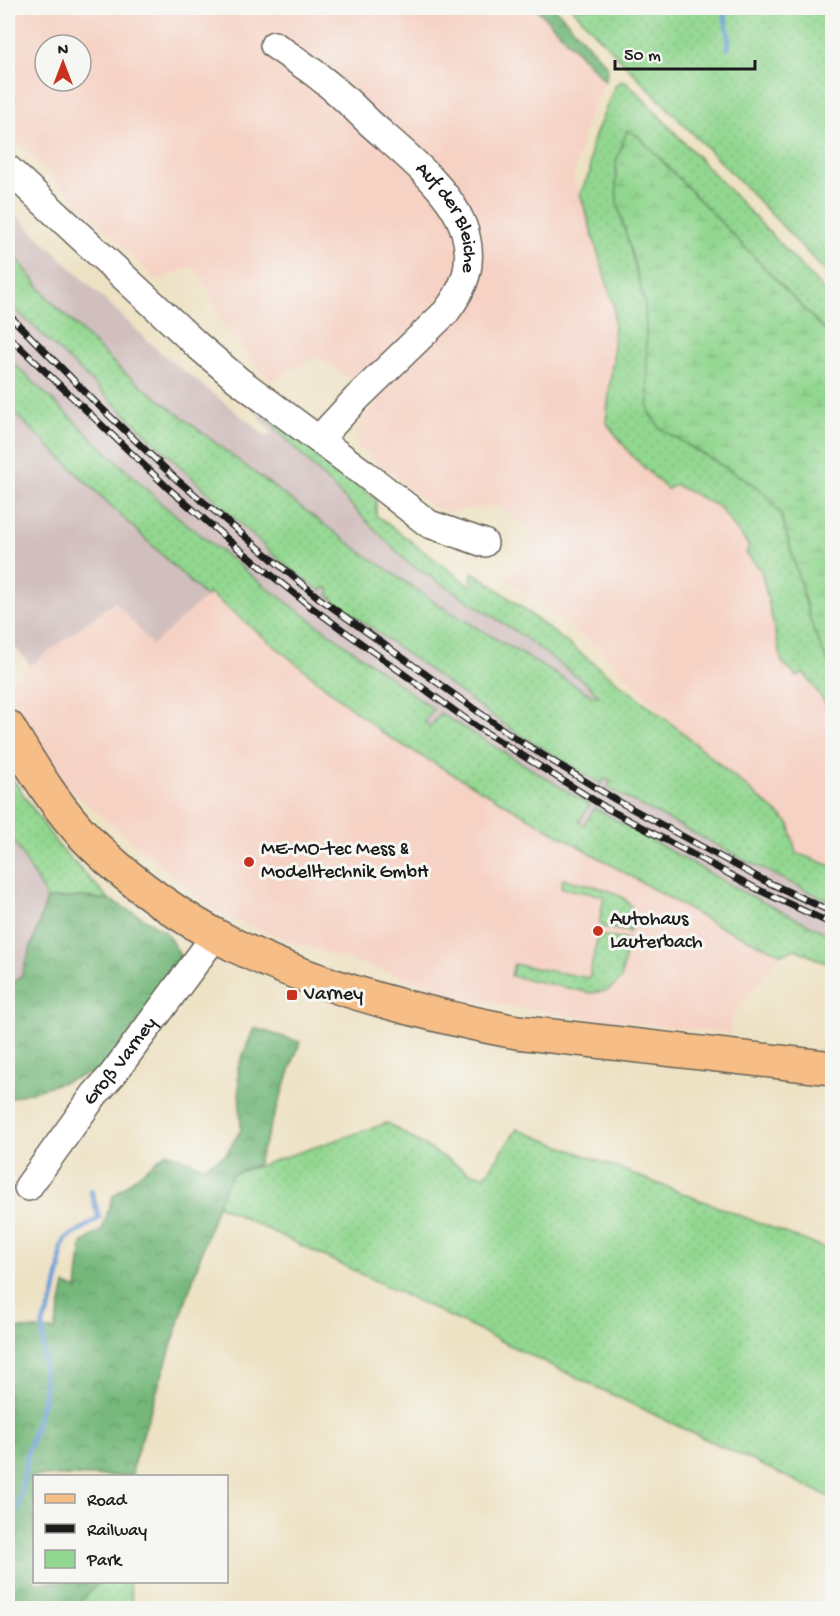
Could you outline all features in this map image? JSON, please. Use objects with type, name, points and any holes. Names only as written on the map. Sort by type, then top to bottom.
[{"type":"main road","points":[[8,727],[51,794],[91,843],[124,873],[158,900],[214,936],[270,964],[374,998],[481,1026],[832,1068]]},
{"type":"street","name":"Auf der Bleiche","points":[[274,45],[323,80],[428,176],[447,199],[465,232],[468,272],[465,284],[457,297],[446,312],[357,398],[319,439]]},
{"type":"street","points":[[8,169],[197,345],[238,380],[429,524],[484,543]]},
{"type":"street","name":"Groß Varney","points":[[28,1187],[214,936]]},
{"type":"shaded area","points":[[8,8],[537,8],[605,80],[587,120],[573,179],[580,193],[614,307],[613,357],[676,485],[719,507],[749,546],[746,553],[761,570],[782,662],[803,673],[824,701],[832,719],[832,866],[796,853],[604,653],[506,578],[513,574],[526,559],[529,549],[528,527],[501,508],[486,507],[448,512],[436,509],[358,447],[357,432],[366,415],[378,401],[318,356],[272,381],[254,364],[222,322],[206,287],[193,267],[156,280],[8,133]]},
{"type":"shaded area","points":[[8,208],[161,353],[268,437],[272,434],[245,397],[262,410],[281,434],[407,562],[514,630],[588,685],[600,697],[593,696],[442,607],[357,549],[120,369],[47,297],[8,247]]},
{"type":"shaded area","points":[[8,299],[14,308],[98,389],[321,591],[325,587],[330,590],[328,595],[333,600],[506,726],[601,784],[604,779],[749,862],[832,903],[832,936],[741,891],[595,808],[584,825],[579,822],[589,805],[440,713],[430,727],[425,722],[433,709],[266,587],[163,505],[8,358]]},
{"type":"shaded area","points":[[8,407],[206,597],[152,645],[115,601],[31,665],[8,640]]},
{"type":"shaded area","points":[[209,593],[385,735],[714,924],[782,954],[747,994],[732,1018],[730,1026],[732,1034],[563,1015],[456,997],[391,973],[294,943],[216,913],[65,785],[8,693],[8,682],[115,601],[170,630]]},
{"type":"shaded area","points":[[8,830],[47,899],[21,977],[8,985]]},
{"type":"green space","points":[[536,8],[555,8],[608,67],[605,81]]},
{"type":"green space","points":[[572,8],[832,8],[832,279],[768,210]]},
{"type":"green space","points":[[622,81],[629,84],[832,299],[832,338],[639,137],[627,130],[617,201],[645,303],[649,413],[661,429],[753,484],[766,495],[781,514],[813,629],[832,671],[832,719],[824,701],[804,673],[797,677],[782,662],[761,570],[746,553],[749,546],[719,507],[676,485],[667,489],[632,456],[606,422],[613,357],[614,307],[580,193],[590,172],[591,146],[615,85]]},
{"type":"green space","points":[[627,130],[639,137],[832,338],[832,671],[813,629],[781,514],[766,495],[753,484],[661,429],[649,413],[645,303],[617,201],[616,163]]},
{"type":"green space","points":[[8,247],[47,297],[120,369],[357,549],[442,607],[593,696],[599,696],[588,685],[514,630],[407,562],[281,434],[262,410],[376,499],[376,515],[470,586],[472,572],[490,583],[677,728],[789,823],[796,853],[832,866],[832,903],[608,788],[611,782],[604,779],[601,784],[506,726],[333,600],[328,595],[330,590],[325,587],[321,591],[282,563],[14,308],[8,299]]},
{"type":"green space","points":[[8,358],[163,505],[266,587],[433,709],[425,722],[430,727],[440,713],[590,805],[579,821],[584,825],[595,808],[741,891],[832,936],[832,966],[796,949],[782,954],[714,924],[385,735],[209,593],[206,597],[8,407]]},
{"type":"green space","points":[[8,772],[57,844],[110,900],[83,897],[47,899],[8,830]]},
{"type":"green space","points":[[563,879],[604,888],[623,898],[630,905],[633,913],[629,932],[602,927],[603,924],[599,924],[604,896],[561,888]]},
{"type":"green space","points":[[83,897],[110,900],[166,932],[184,966],[108,1068],[8,1099],[8,985],[21,977],[47,899]]},
{"type":"green space","points":[[600,935],[628,940],[621,979],[606,991],[591,993],[511,976],[514,964],[589,978],[597,939],[600,939]]},
{"type":"green space","points":[[254,1028],[300,1042],[257,1165],[231,1175],[217,1205],[134,1462],[132,1475],[33,1475],[33,1583],[98,1583],[74,1608],[8,1608],[8,1328],[55,1330],[65,1285],[77,1289],[82,1243],[102,1230],[113,1196],[167,1152],[203,1167],[225,1155],[241,1130],[238,1068]]},
{"type":"green space","points":[[387,1123],[468,1172],[485,1176],[517,1129],[832,1251],[832,1498],[217,1205],[231,1175]]},
{"type":"green space","points":[[98,1583],[129,1583],[133,1608],[74,1608]]},
{"type":"waterway","points":[[723,8],[729,36],[728,48]]},
{"type":"waterway","points":[[8,1541],[21,1494],[28,1451],[44,1397],[43,1323],[53,1300],[60,1269],[61,1248],[66,1239],[99,1218],[91,1191]]},
{"type":"railway","points":[[8,314],[95,402],[176,479],[319,598],[515,738],[616,800],[761,879],[832,912]]},
{"type":"railway","points":[[8,336],[169,489],[239,549],[311,607],[477,727],[608,809],[757,889],[832,924]]},
{"type":"place","name":"ME-MO-tec Mess & Modelltechnik GmbH","points":[[249,862]]},
{"type":"place","name":"Autohaus Lauterbach","points":[[598,931]]},
{"type":"place","name":"Varney","points":[[292,995]]}]
